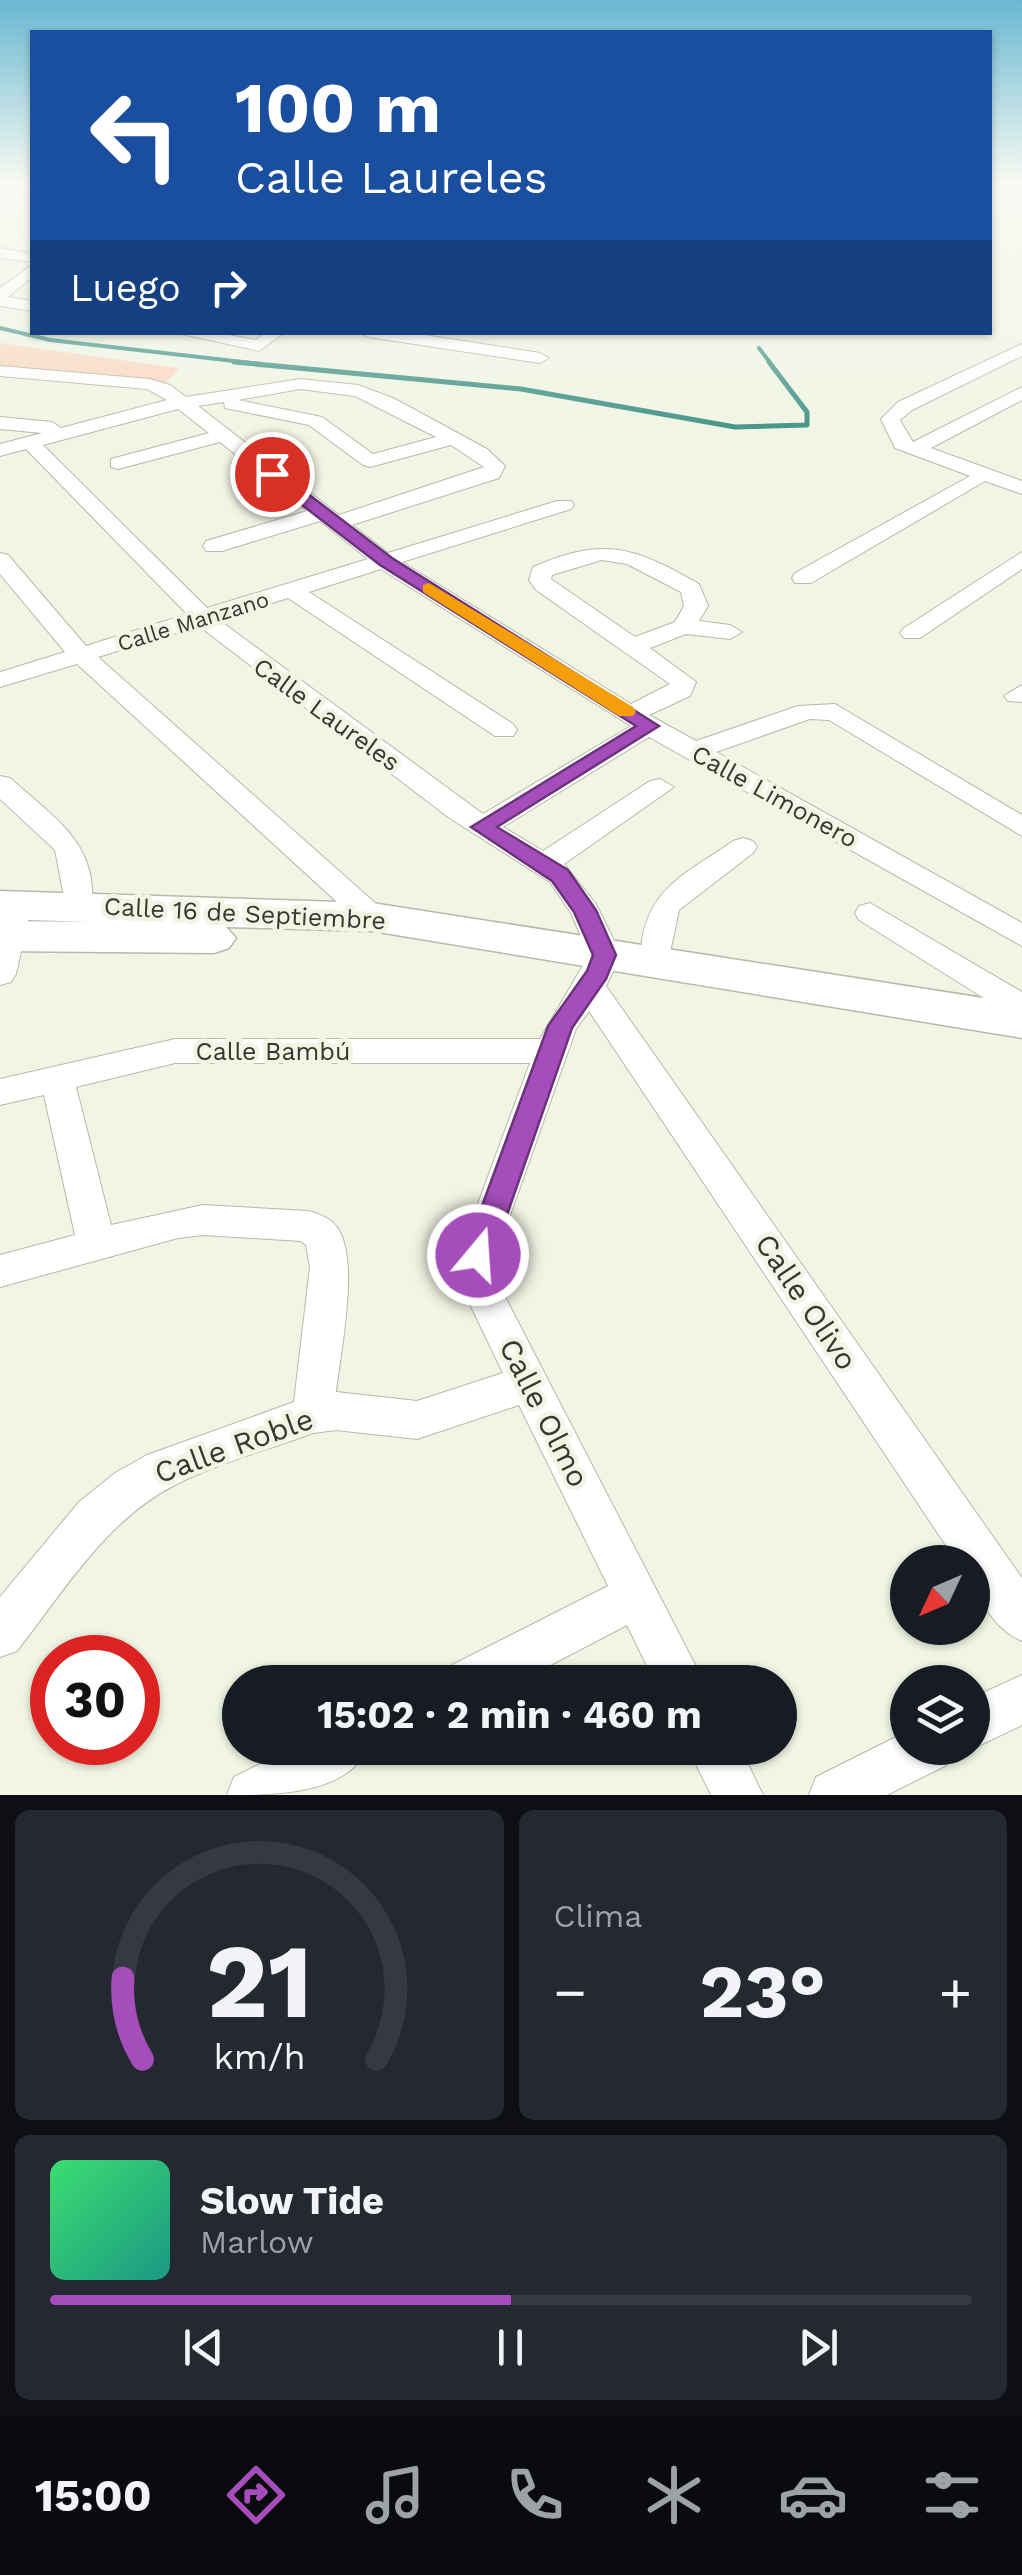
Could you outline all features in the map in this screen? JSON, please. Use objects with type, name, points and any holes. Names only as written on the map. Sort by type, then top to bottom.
[{"type":"main road","name":"Calle 16 de Septiembre","points":[[4,931],[78,905],[372,916],[597,972],[655,962],[1022,1021]]},
{"type":"main road","name":"Calle 16 de Septiembre","points":[[4,931],[365,942],[597,972],[1022,1042]]},
{"type":"street","points":[[0,298],[30,270]]},
{"type":"street","points":[[0,298],[30,306]]},
{"type":"street","points":[[192,335],[270,356],[300,384]]},
{"type":"street","points":[[270,356],[275,335]]},
{"type":"street","points":[[388,335],[540,358]]},
{"type":"street","points":[[1019,487],[898,441],[891,415],[1022,349]]},
{"type":"street","points":[[0,371],[149,384],[197,404],[315,422],[370,461],[451,439]]},
{"type":"street","points":[[0,450],[70,430],[300,384],[358,391],[386,402],[480,453],[495,466],[495,472],[214,546]]},
{"type":"street","points":[[914,448],[1022,392]]},
{"type":"street","points":[[0,459],[197,404]]},
{"type":"street","name":"Calle Limonero","points":[[197,404],[222,436],[386,562],[640,720],[1022,936]]},
{"type":"street","points":[[0,423],[70,430]]},
{"type":"street","points":[[118,464],[222,436]]},
{"type":"street","points":[[884,447],[976,481],[1019,487]]},
{"type":"street","name":"Calle Laureles","points":[[35,448],[203,618],[250,658],[482,827],[545,863],[572,890],[597,972]]},
{"type":"street","points":[[803,578],[976,481]]},
{"type":"street","name":"Calle Manzano","points":[[0,680],[564,504]]},
{"type":"street","points":[[482,827],[684,686],[544,585],[540,574],[584,554],[623,553],[691,589],[696,606],[684,627]]},
{"type":"street","points":[[912,633],[1022,559]]},
{"type":"street","points":[[0,560],[81,656],[372,916]]},
{"type":"street","points":[[290,590],[504,730]]},
{"type":"street","points":[[632,646],[684,627],[730,632]]},
{"type":"street","points":[[694,751],[807,711],[825,710],[844,716],[1022,827]]},
{"type":"street","points":[[0,784],[68,846],[77,874],[78,905]]},
{"type":"street","points":[[545,863],[660,786]]},
{"type":"street","points":[[655,962],[661,915],[667,904],[743,847]]},
{"type":"street","points":[[870,913],[1022,1007]]},
{"type":"street","name":"Calle Olmo","points":[[597,972],[571,1008],[551,1050],[478,1255],[482,1288],[671,1665]]},
{"type":"street","name":"Calle Olivo","points":[[597,972],[1022,1618]]},
{"type":"street","name":"Calle Bambú","points":[[0,1092],[175,1051],[551,1050]]},
{"type":"street","points":[[56,1078],[96,1243]]},
{"type":"street","points":[[0,1271],[96,1243],[204,1220],[310,1226],[323,1237],[330,1267],[313,1414]]},
{"type":"street","name":"Calle Roble","points":[[0,1634],[95,1516],[162,1469],[313,1414],[336,1411],[418,1420],[529,1382]]},
{"type":"street","points":[[502,1665],[636,1596]]},
{"type":"street","points":[[990,1715],[1022,1699]]},
{"type":"street","points":[[252,1795],[311,1765]]},
{"type":"street","points":[[722,1765],[738,1795]]},
{"type":"street","points":[[834,1795],[893,1765]]},
{"type":"shaded area","points":[[0,343],[179,368],[163,386],[0,368]]},
{"type":"waterway","points":[[0,328],[50,340],[260,364]]},
{"type":"waterway","points":[[759,348],[771,364]]},
{"type":"waterway","points":[[234,362],[521,389],[735,427],[807,425],[807,412],[769,362]]},
{"type":"slow traffic","points":[[429,589],[626,712]]},
{"type":"route","points":[[272,474],[386,562],[650,726],[482,827],[545,863],[560,876],[585,910],[604,955],[598,974],[561,1026],[478,1255]]}]
